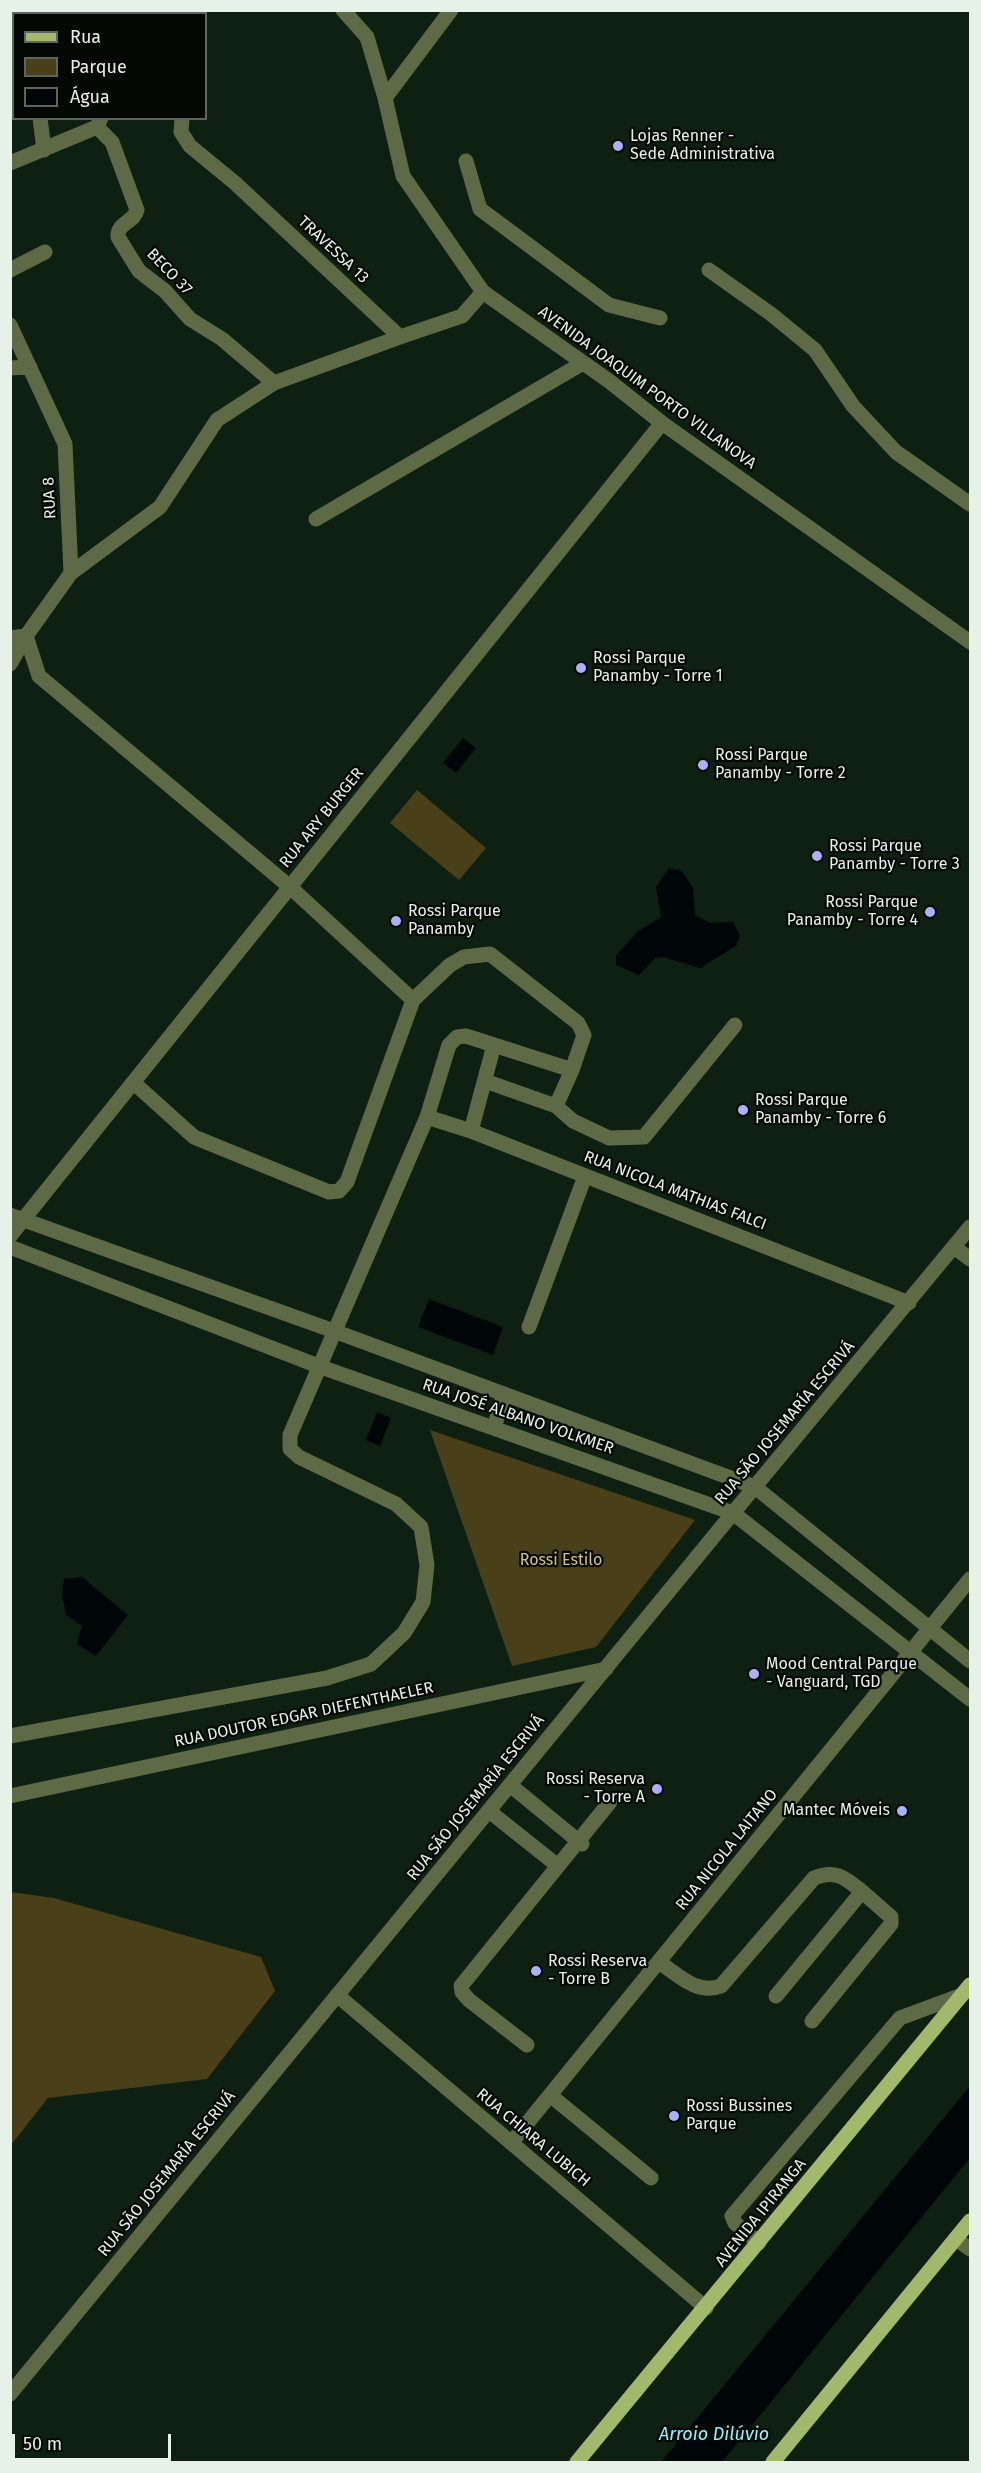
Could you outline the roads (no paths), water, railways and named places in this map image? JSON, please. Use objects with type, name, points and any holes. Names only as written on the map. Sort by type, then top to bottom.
[{"type":"main road","name":"AVENIDA IPIRANGA","points":[[577,2463],[966,1990]]},
{"type":"main road","points":[[773,2463],[970,2221]]},
{"type":"street","name":"AVENIDA JOAQUIM PORTO VILLANOVA","points":[[343,10],[367,37],[385,98],[403,176],[483,292],[662,423],[970,642]]},
{"type":"street","points":[[385,98],[451,10]]},
{"type":"street","points":[[40,120],[44,150]]},
{"type":"street","name":"TRAVESSA 13","points":[[182,120],[181,132],[190,146],[235,183],[400,338]]},
{"type":"street","points":[[10,163],[44,150],[99,123]]},
{"type":"street","name":"BECO 37","points":[[99,123],[112,142],[137,210],[135,216],[119,228],[118,237],[139,271],[165,291],[190,319],[222,339],[274,383]]},
{"type":"street","points":[[466,161],[480,209],[609,305],[660,318]]},
{"type":"street","points":[[10,270],[45,252]]},
{"type":"street","points":[[709,270],[771,314],[815,350],[853,406],[896,452],[970,504]]},
{"type":"street","points":[[10,664],[18,637],[71,573],[160,507],[217,420],[274,383],[462,316],[483,292]]},
{"type":"street","name":"RUA 8","points":[[10,325],[65,444],[71,573]]},
{"type":"street","points":[[316,519],[583,363]]},
{"type":"street","points":[[10,368],[30,367]]},
{"type":"street","name":"RUA ARY BURGER","points":[[10,1236],[17,1217],[134,1083],[662,423]]},
{"type":"street","points":[[18,637],[39,676],[290,887],[413,1000]]},
{"type":"street","points":[[134,1083],[194,1137],[329,1192],[339,1191],[347,1182],[413,1000],[450,965],[464,957],[490,954],[578,1023],[584,1035],[556,1106]]},
{"type":"street","points":[[485,1081],[556,1106],[573,1121],[609,1138],[644,1137],[735,1025]]},
{"type":"street","points":[[10,1736],[327,1678],[370,1664],[404,1633],[423,1602],[427,1565],[421,1527],[396,1504],[299,1457],[290,1449],[290,1435],[427,1117],[449,1045],[457,1037],[466,1036],[572,1070]]},
{"type":"street","points":[[471,1131],[494,1044]]},
{"type":"street","name":"RUA NICOLA MATHIAS FALCI","points":[[427,1117],[471,1131],[909,1303]]},
{"type":"street","points":[[529,1327],[585,1176]]},
{"type":"street","name":"RUA JOSÉ ALBANO VOLKMER","points":[[17,1217],[334,1331],[755,1487],[970,1661]]},
{"type":"street","name":"RUA SÃO JOSEMARÍA ESCRIVÁ","points":[[10,2394],[970,1227]]},
{"type":"street","name":"RUA JOSÉ ALBANO VOLKMER","points":[[10,1247],[321,1367],[733,1513],[970,1698]]},
{"type":"street","points":[[954,1247],[970,1259]]},
{"type":"street","points":[[494,1428],[504,1394]]},
{"type":"street","name":"RUA NICOLA LAITANO","points":[[511,2143],[970,1580]]},
{"type":"street","name":"RUA DOUTOR EDGAR DIEFENTHAELER","points":[[10,1796],[606,1669]]},
{"type":"street","points":[[510,1785],[580,1843]]},
{"type":"street","points":[[527,2045],[469,2000],[462,1992],[461,1986],[558,1866],[580,1843],[610,1802]]},
{"type":"street","points":[[489,1811],[558,1866]]},
{"type":"street","points":[[659,1962],[693,1986],[713,1989],[721,1986],[814,1878],[831,1873],[840,1875],[891,1917],[891,1924],[812,2021]]},
{"type":"street","points":[[776,1995],[856,1900],[860,1894],[859,1889]]},
{"type":"street","points":[[759,2243],[735,2223],[732,2216],[900,2018],[966,1990]]},
{"type":"street","name":"RUA CHIARA LUBICH","points":[[337,1995],[706,2308]]},
{"type":"street","points":[[550,2095],[651,2178]]},
{"type":"street","points":[[956,2239],[970,2249]]},
{"type":"water","points":[[463,738],[476,748],[456,773],[443,763]]},
{"type":"water","points":[[669,868],[682,871],[693,888],[695,915],[710,923],[733,922],[740,935],[736,946],[700,968],[663,957],[655,958],[639,975],[616,965],[616,956],[637,932],[661,917],[656,887]]},
{"type":"water","points":[[429,1299],[503,1327],[493,1355],[418,1327]]},
{"type":"water","points":[[377,1412],[391,1418],[380,1446],[366,1440]]},
{"type":"water","points":[[82,1577],[128,1615],[96,1656],[77,1644],[82,1626],[66,1615],[62,1593],[64,1579]]},
{"type":"water","name":"Arroio Dilúvio","points":[[970,2086],[970,2158],[722,2462],[661,2462]]},
{"type":"place","name":"Lojas Renner - Sede Administrativa","points":[[618,146]]},
{"type":"place","name":"Rossi Parque Panamby - Torre 1","points":[[581,668]]},
{"type":"place","name":"Rossi Parque Panamby - Torre 2","points":[[703,765]]},
{"type":"place","name":"Rossi Parque Panamby - Torre 3","points":[[817,856]]},
{"type":"place","name":"Rossi Parque Panamby - Torre 4","points":[[930,912]]},
{"type":"place","name":"Rossi Parque Panamby","points":[[396,921]]},
{"type":"place","name":"Rossi Parque Panamby - Torre 6","points":[[743,1110]]},
{"type":"place","name":"Mood Central Parque - Vanguard, TGD","points":[[754,1674]]},
{"type":"place","name":"Rossi Reserva - Torre A","points":[[657,1789]]},
{"type":"place","name":"Mantec Móveis","points":[[902,1811]]},
{"type":"place","name":"Rossi Reserva - Torre B","points":[[536,1971]]},
{"type":"place","name":"Rossi Bussines Parque","points":[[674,2116]]},
{"type":"park label","name":"Rossi Estilo","points":[[561,1561]]}]
